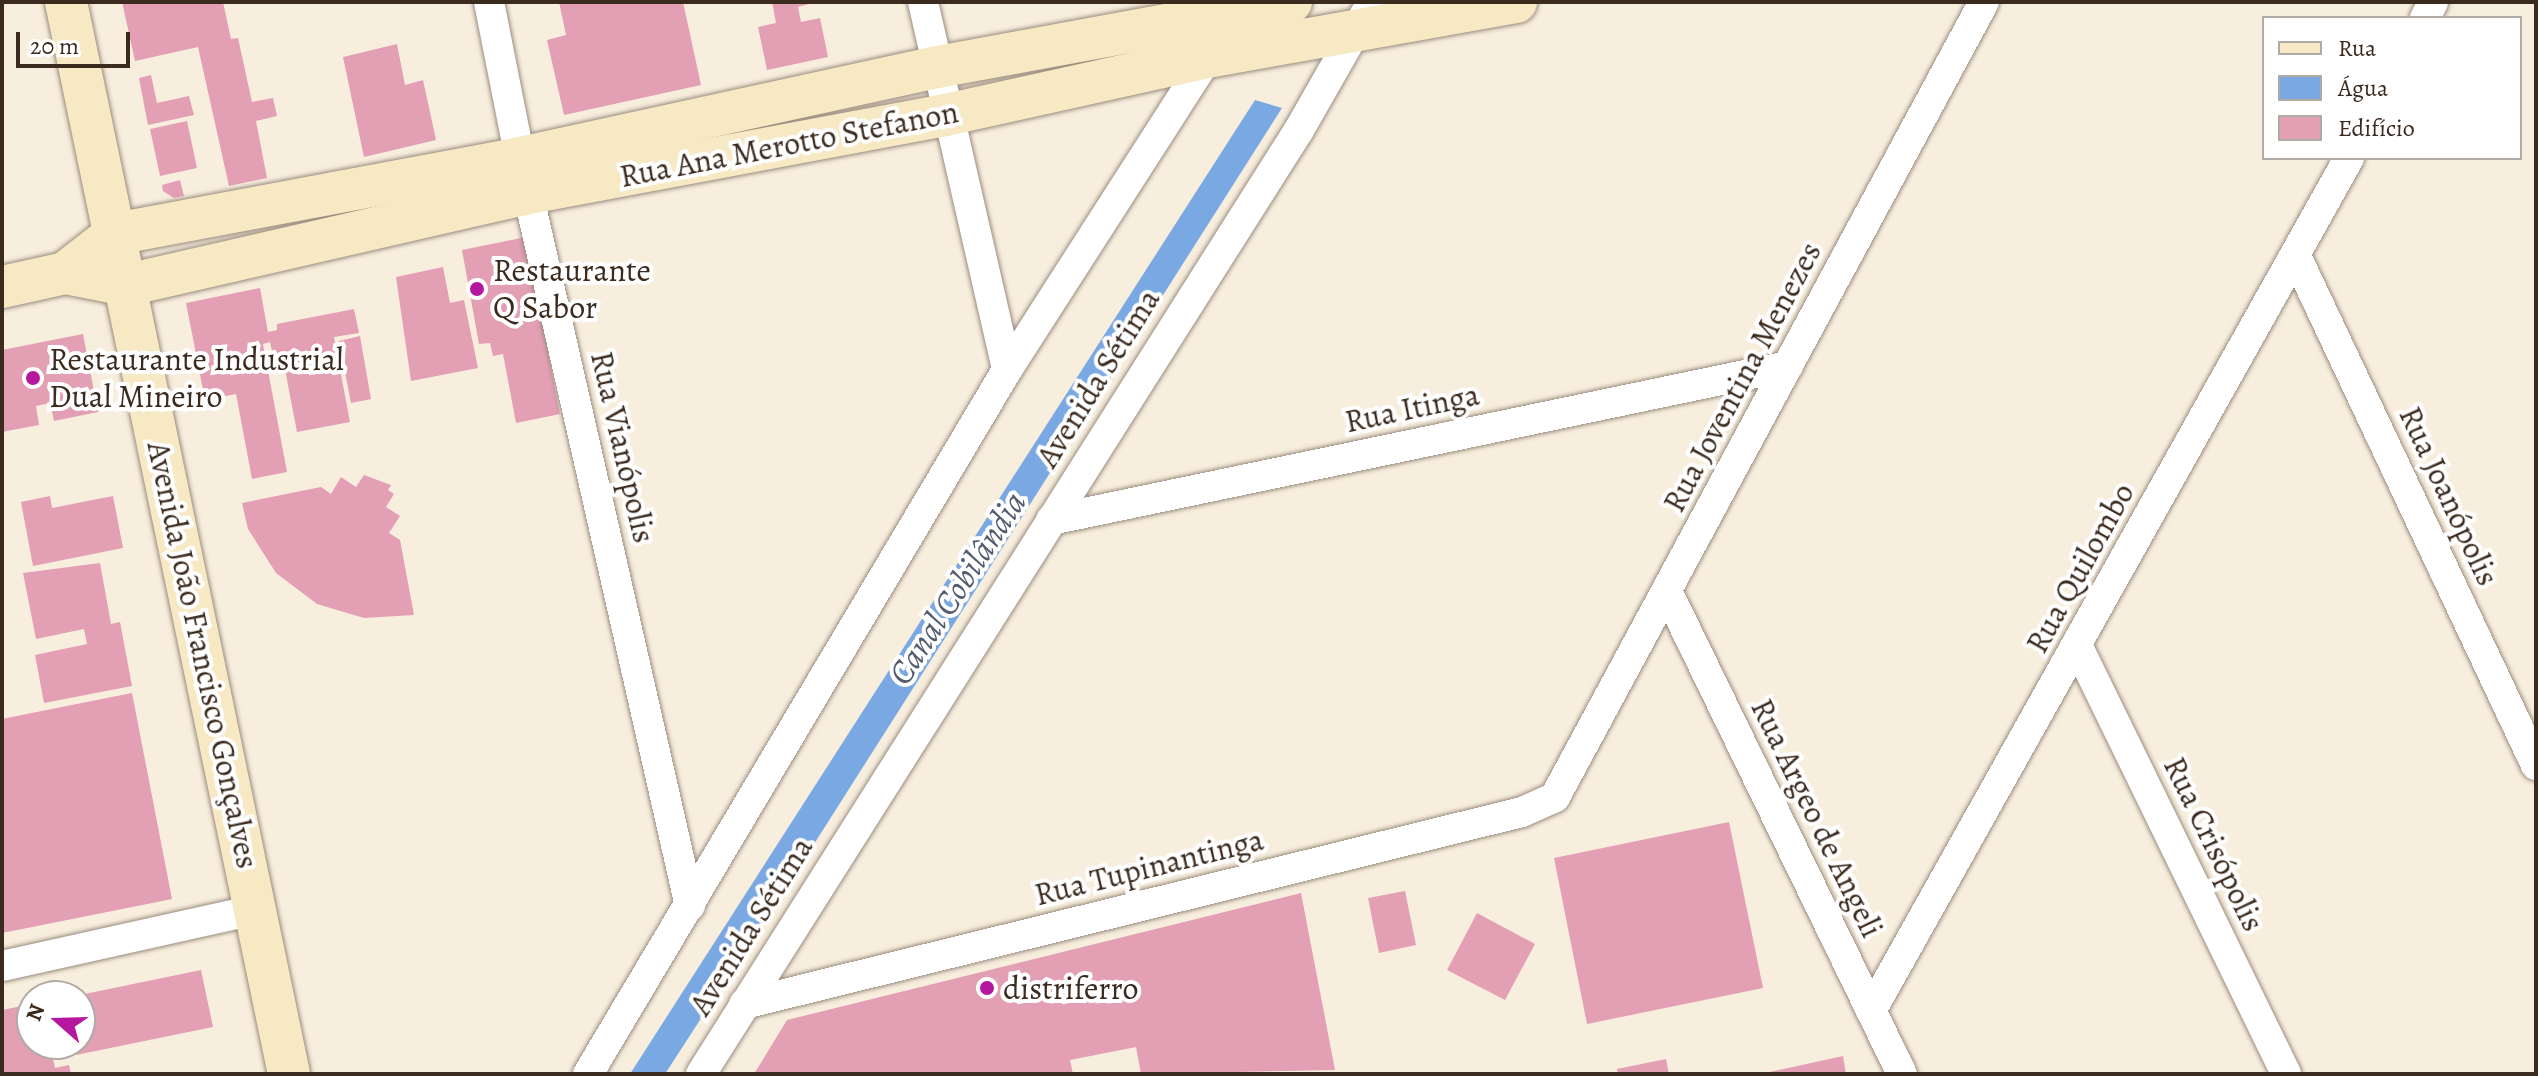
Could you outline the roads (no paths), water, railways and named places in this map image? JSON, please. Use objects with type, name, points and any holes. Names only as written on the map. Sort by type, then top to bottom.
[{"type":"street","name":"Avenida João Francisco Gonçalves","points":[[66,2],[289,1074]]},
{"type":"street","name":"Rua Vianópolis","points":[[489,2],[524,176],[690,906]]},
{"type":"street","points":[[923,2],[946,115],[1007,370]]},
{"type":"street","name":"Rua Ana Merotto Stefanon","points":[[2,287],[65,273],[127,285],[937,67],[1291,2]]},
{"type":"street","name":"Rua Ana Merotto Stefanon","points":[[65,273],[115,234],[946,115],[1208,57],[1355,13],[1516,2]]},
{"type":"street","name":"Rua Joventina Menezes","points":[[1564,786],[1984,2]]},
{"type":"street","name":"Avenida Sétima","points":[[701,1074],[1299,130],[1355,13]]},
{"type":"street","points":[[588,1074],[1007,370],[1208,57]]},
{"type":"street","name":"Rua Quilombo","points":[[1871,1011],[2348,160]]},
{"type":"street","name":"Rua Joanópolis","points":[[2296,256],[2536,765]]},
{"type":"street","name":"Rua Itinga","points":[[1051,520],[1788,366]]},
{"type":"street","name":"Rua Argeo de Angeli","points":[[1668,593],[1902,1074]]},
{"type":"street","name":"Rua Crisópolis","points":[[2077,645],[2286,1074]]},
{"type":"street","name":"Rua Tupinantinga","points":[[744,1004],[1522,812],[1555,797],[1564,786]]},
{"type":"street","points":[[2,966],[255,910]]},
{"type":"water","name":"Canal Cobilândia","points":[[1255,100],[1282,108],[814,844],[665,1074],[630,1074]]},
{"type":"place","name":"Restaurante Q Sabor","points":[[477,289]]},
{"type":"place","name":"Restaurante Industrial Dual Mineiro","points":[[33,378]]},
{"type":"place","name":"distriferro","points":[[987,988]]}]
